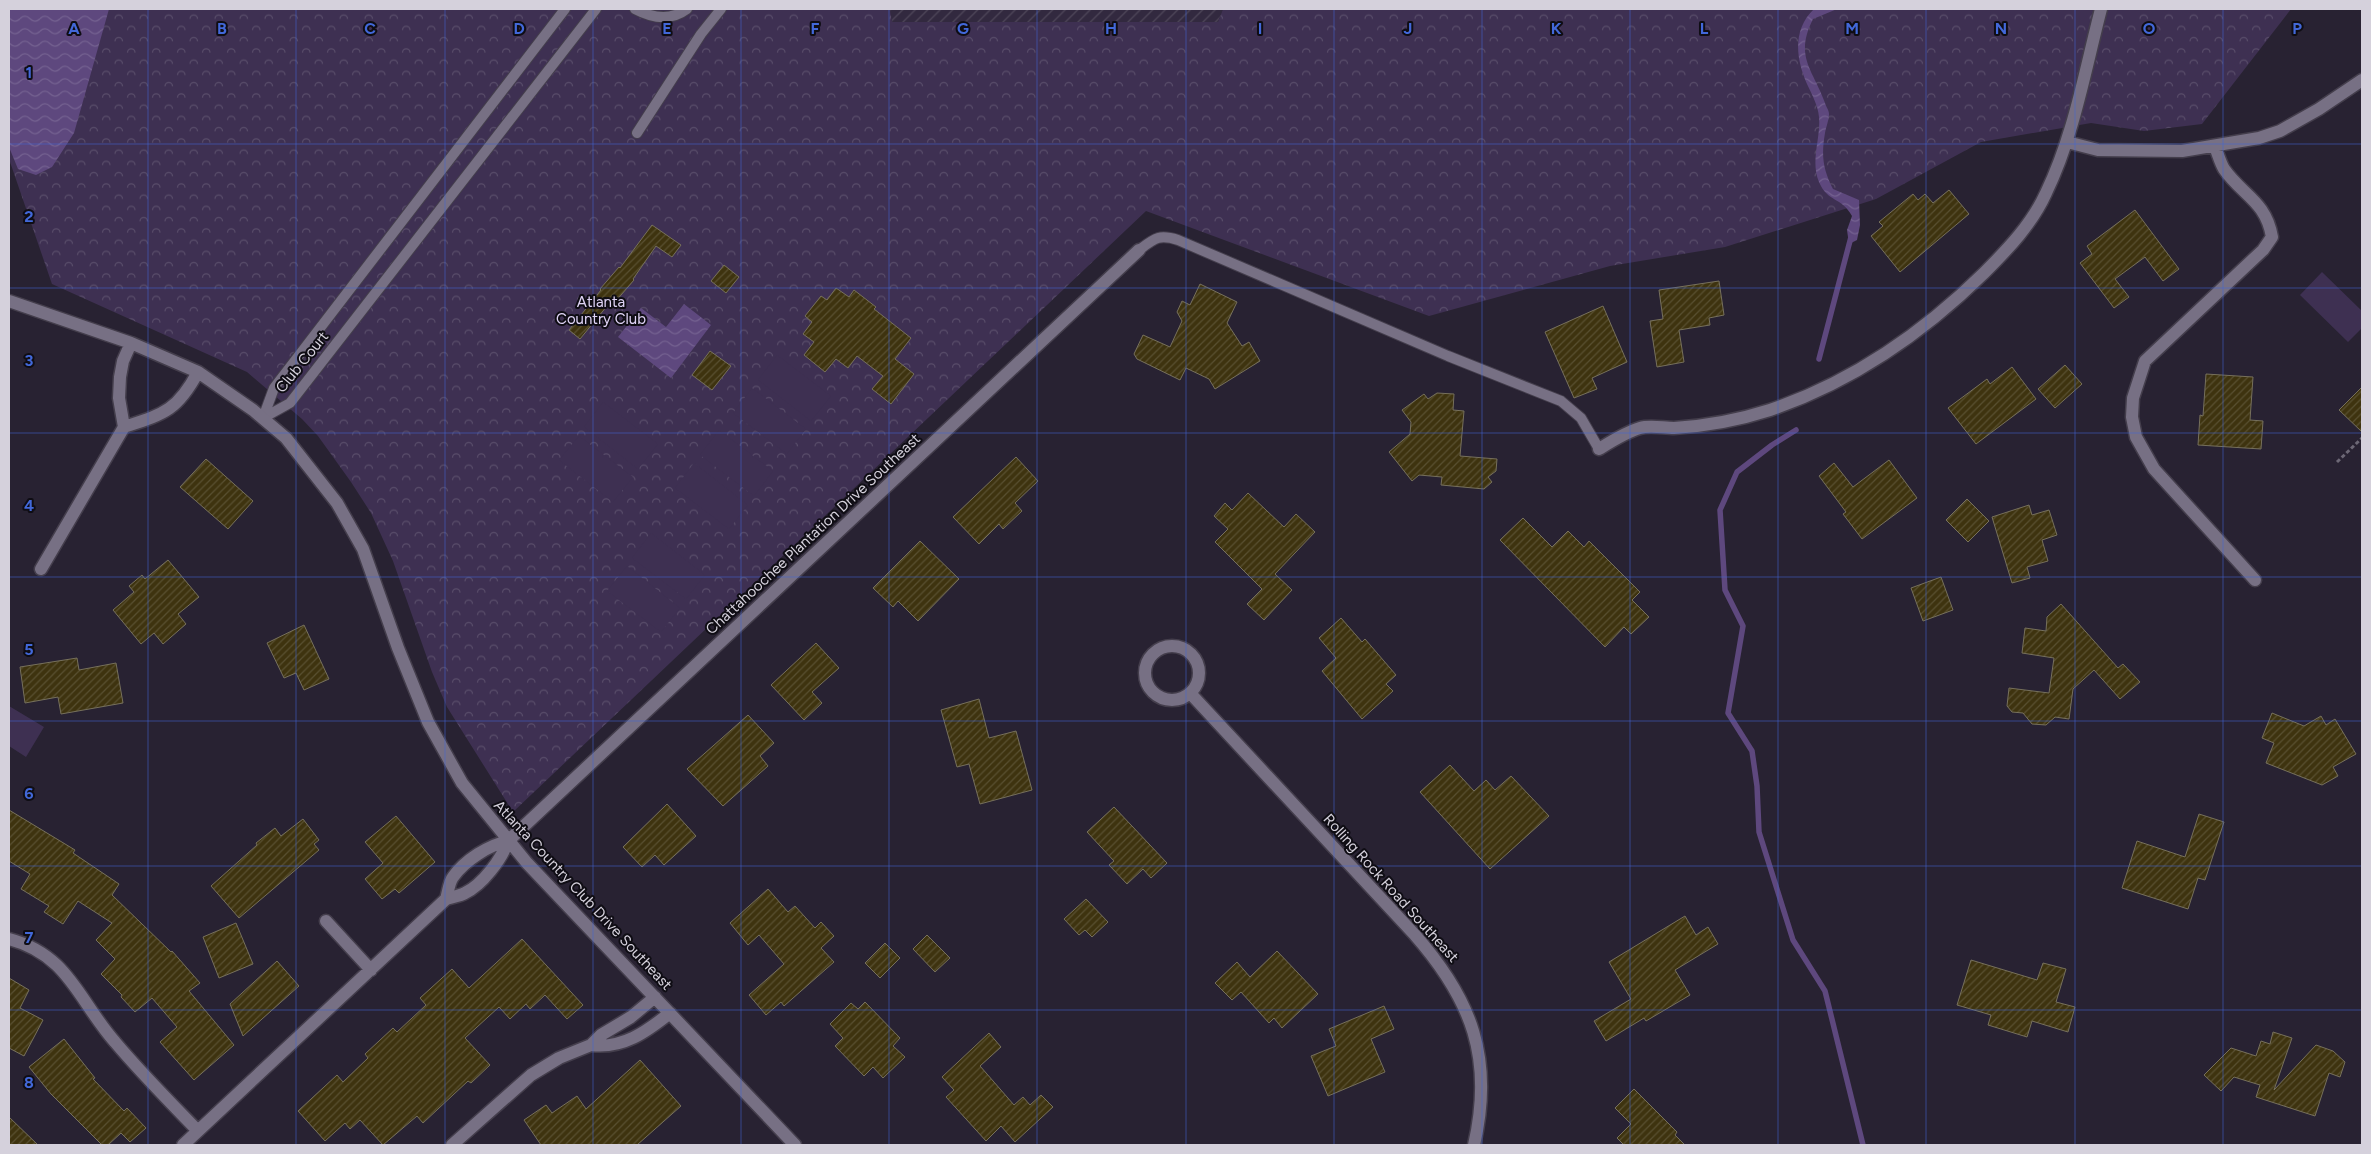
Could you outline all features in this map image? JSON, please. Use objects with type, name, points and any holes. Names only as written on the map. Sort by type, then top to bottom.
[{"type":"street","points":[[1600,449],[1641,428],[1705,425],[1738,419],[1828,387],[1923,328],[1965,292],[2014,243],[2046,194],[2067,142],[2101,9]]},
{"type":"street","points":[[2067,142],[2098,150],[2182,151],[2215,147],[2259,138],[2280,131],[2320,110],[2362,80]]},
{"type":"street","points":[[2215,147],[2224,168],[2262,209],[2270,221],[2272,237],[2263,250],[2145,361],[2133,398],[2132,417],[2136,437],[2154,469],[2256,580]]},
{"type":"street","name":"Chattahoochee Plantation Drive Southeast","points":[[183,1145],[446,899],[466,893],[492,869],[503,856],[508,841],[1139,250]]},
{"type":"street","name":"Atlanta Country Club Drive Southeast","points":[[9,301],[131,343],[198,372],[227,390],[286,438],[337,503],[363,549],[398,648],[428,722],[462,783],[508,841],[795,1145]]},
{"type":"street","points":[[41,569],[124,427],[119,398],[120,378],[123,361],[131,343]]},
{"type":"street","points":[[124,427],[157,416],[172,408],[186,394],[198,372]]},
{"type":"street","points":[[1171,646],[1182,647],[1191,653],[1198,663],[1200,674],[1197,685],[1190,694],[1176,700],[1169,700],[1155,695],[1150,689],[1146,682],[1145,665],[1155,651],[1171,646]]},
{"type":"street","name":"Rolling Rock Road Southeast","points":[[1190,694],[1415,935],[1449,978],[1466,1013],[1479,1056],[1482,1082],[1481,1103],[1474,1145]]},
{"type":"street","name":"Chattahoochee Plantation Drive Southeast","points":[[446,899],[452,877],[492,844],[508,841]]},
{"type":"street","points":[[326,921],[371,970]]},
{"type":"street","points":[[9,939],[27,944],[58,965],[73,982],[85,1003],[114,1042],[198,1131]]},
{"type":"street","points":[[452,1145],[531,1075],[559,1058],[591,1044],[631,1017],[655,997]]},
{"type":"street","points":[[591,1044],[617,1045],[651,1028],[670,1013]]},
{"type":"lane","name":"Club Court","points":[[263,418],[274,388],[565,9]]},
{"type":"lane","name":"Club Court","points":[[263,418],[290,403],[596,9]]},
{"type":"lane","points":[[635,9],[656,17],[668,17],[687,9]]},
{"type":"lane","points":[[637,134],[701,34],[721,9]]},
{"type":"lane","points":[[1139,250],[1153,240],[1164,236],[1178,240],[1448,356],[1561,401],[1581,418],[1600,449]]},
{"type":"path","points":[[2338,462],[2362,438]]},
{"type":"shaded area","points":[[890,9],[1223,9],[1218,22],[892,22]]},
{"type":"green space","name":"Atlanta Country Club","points":[[9,9],[890,9],[892,22],[1218,22],[1223,9],[2291,9],[2202,124],[2144,131],[2091,123],[1981,142],[1876,199],[1725,247],[1610,266],[1429,316],[1146,211],[513,812],[447,707],[432,672],[393,561],[371,513],[318,436],[302,419],[247,372],[52,284],[9,159]]},
{"type":"green space","points":[[2322,272],[2362,311],[2362,328],[2348,342],[2300,295]]},
{"type":"green space","points":[[777,355],[831,396],[811,421],[758,380]]},
{"type":"green space","points":[[752,388],[806,429],[787,454],[733,413]]},
{"type":"green space","points":[[603,402],[658,444],[638,469],[584,427]]},
{"type":"green space","points":[[719,430],[773,471],[754,496],[700,455]]},
{"type":"green space","points":[[579,436],[633,477],[613,502],[559,460]]},
{"type":"green space","points":[[694,463],[748,505],[729,529],[675,488]]},
{"type":"green space","points":[[651,533],[705,575],[686,599],[632,558]]},
{"type":"green space","points":[[627,566],[680,608],[661,632],[607,591]]},
{"type":"green space","points":[[9,706],[44,727],[26,757],[9,746]]},
{"type":"water","points":[[9,9],[109,9],[74,133],[52,167],[36,175],[18,169],[9,147]]},
{"type":"water","points":[[1814,9],[1837,9],[1813,19],[1805,43],[1805,53],[1829,113],[1823,149],[1827,175],[1833,189],[1859,200],[1860,225],[1857,240],[1849,244],[1847,230],[1852,216],[1843,205],[1826,193],[1816,174],[1818,113],[1815,100],[1800,65],[1798,45],[1802,26]]},
{"type":"water","points":[[684,304],[711,325],[671,378],[618,337],[641,308],[666,327]]},
{"type":"building","points":[[1949,190],[1969,214],[1900,272],[1871,236],[1883,226],[1879,222],[1913,194],[1918,200],[1925,194],[1933,203]]},
{"type":"building","points":[[2135,210],[2179,269],[2163,281],[2145,257],[2115,279],[2129,297],[2114,308],[2080,263],[2092,254],[2087,246]]},
{"type":"building","points":[[652,225],[681,245],[672,257],[656,246],[634,280],[615,302],[612,300],[580,339],[569,330],[600,289],[620,268]]},
{"type":"building","points":[[724,265],[739,277],[726,293],[711,281]]},
{"type":"building","points":[[1719,281],[1724,315],[1709,318],[1710,325],[1679,330],[1684,362],[1657,367],[1650,321],[1663,319],[1659,290]]},
{"type":"building","points":[[1200,284],[1237,302],[1227,323],[1242,346],[1249,342],[1260,361],[1215,389],[1209,379],[1186,368],[1180,380],[1137,359],[1134,354],[1143,335],[1170,347],[1182,321],[1177,312],[1182,301],[1190,305]]},
{"type":"building","points":[[836,288],[849,297],[854,290],[876,307],[874,309],[911,338],[895,359],[914,374],[891,404],[872,389],[883,376],[857,356],[848,368],[836,359],[825,372],[804,355],[814,342],[803,334],[812,322],[805,316],[821,296],[827,300]]},
{"type":"building","points":[[1603,306],[1627,362],[1592,378],[1597,389],[1574,398],[1545,332]]},
{"type":"building","points":[[710,351],[731,366],[712,390],[692,375]]},
{"type":"building","points":[[2065,365],[2082,384],[2055,408],[2038,389]]},
{"type":"building","points":[[2012,367],[2036,399],[1976,444],[1948,408],[1987,379],[1990,384]]},
{"type":"building","points":[[2206,374],[2253,377],[2250,420],[2263,421],[2261,449],[2198,445],[2200,415],[2203,416]]},
{"type":"building","points":[[2362,387],[2362,432],[2339,410]]},
{"type":"building","points":[[1437,393],[1454,394],[1453,410],[1464,411],[1460,456],[1497,459],[1496,471],[1488,477],[1492,482],[1484,489],[1441,485],[1442,477],[1419,475],[1412,481],[1389,452],[1410,434],[1411,422],[1402,410],[1424,394],[1428,399]]},
{"type":"building","points":[[1016,457],[1038,481],[1015,503],[1022,511],[1003,529],[999,524],[979,544],[953,517]]},
{"type":"building","points":[[206,459],[253,501],[228,529],[180,487]]},
{"type":"building","points":[[1889,460],[1917,498],[1862,539],[1843,514],[1846,512],[1819,476],[1834,463],[1853,487]]},
{"type":"building","points":[[1248,493],[1284,527],[1296,514],[1315,532],[1275,574],[1292,590],[1264,620],[1247,604],[1262,589],[1215,542],[1228,529],[1214,516],[1225,503],[1232,510]]},
{"type":"building","points":[[1967,499],[1989,521],[1968,542],[1946,520]]},
{"type":"building","points":[[2029,505],[2032,515],[2049,510],[2057,535],[2042,540],[2048,561],[2027,567],[2030,578],[2012,583],[1992,517]]},
{"type":"building","points":[[1523,518],[1552,547],[1568,531],[1584,547],[1589,541],[1640,592],[1632,600],[1649,617],[1631,634],[1624,627],[1605,647],[1500,540]]},
{"type":"building","points":[[920,541],[959,579],[918,621],[898,601],[893,607],[873,588]]},
{"type":"building","points":[[168,560],[199,597],[178,614],[186,624],[163,644],[154,633],[141,644],[113,610],[134,592],[129,586],[142,575],[145,579]]},
{"type":"building","points":[[1941,577],[1953,610],[1923,621],[1911,588]]},
{"type":"building","points":[[2061,604],[2118,668],[2123,664],[2140,682],[2120,699],[2094,670],[2073,689],[2069,719],[2055,717],[2046,725],[2032,724],[2023,713],[2012,712],[2007,706],[2009,688],[2049,693],[2054,658],[2022,653],[2025,628],[2046,631],[2047,617]]},
{"type":"building","points":[[1341,618],[1362,642],[1365,639],[1396,675],[1386,684],[1393,691],[1362,719],[1322,671],[1336,658],[1319,638]]},
{"type":"building","points":[[304,625],[329,679],[304,690],[296,673],[284,678],[267,643]]},
{"type":"building","points":[[816,643],[839,668],[812,692],[822,703],[804,720],[771,685]]},
{"type":"building","points":[[77,658],[79,670],[116,663],[123,703],[61,714],[58,697],[25,703],[20,667]]},
{"type":"building","points":[[979,699],[989,738],[1016,731],[1032,790],[980,804],[969,764],[957,767],[941,710]]},
{"type":"building","points":[[2272,713],[2304,726],[2321,716],[2326,725],[2335,719],[2356,754],[2333,767],[2338,776],[2322,785],[2266,763],[2274,743],[2262,738]]},
{"type":"building","points":[[748,715],[774,743],[760,756],[768,766],[723,806],[687,769]]},
{"type":"building","points":[[1450,765],[1474,791],[1486,780],[1495,790],[1511,776],[1549,816],[1490,869],[1420,792]]},
{"type":"building","points":[[667,804],[696,836],[664,865],[655,855],[642,867],[623,847]]},
{"type":"building","points":[[1114,807],[1167,863],[1151,878],[1143,869],[1127,884],[1109,865],[1114,861],[1087,832]]},
{"type":"building","points":[[9,810],[75,850],[73,853],[119,884],[112,895],[172,951],[200,983],[189,991],[234,1045],[194,1080],[160,1042],[177,1027],[152,998],[135,1012],[121,997],[122,995],[101,974],[115,959],[96,940],[112,923],[78,901],[63,924],[44,912],[49,906],[21,889],[30,874],[9,861]]},
{"type":"building","points":[[2199,814],[2224,822],[2205,880],[2198,878],[2188,909],[2122,888],[2137,841],[2185,857]]},
{"type":"building","points":[[396,816],[435,862],[399,893],[395,889],[382,899],[365,879],[383,863],[365,842]]},
{"type":"building","points":[[303,819],[319,840],[314,844],[319,850],[239,918],[211,886],[257,845],[256,843],[275,828],[281,836]]},
{"type":"building","points":[[768,889],[788,912],[795,906],[815,928],[821,922],[834,936],[821,948],[834,962],[784,1006],[781,1002],[766,1015],[749,995],[784,964],[759,935],[748,945],[730,923]]},
{"type":"building","points":[[1086,899],[1108,922],[1092,937],[1085,930],[1079,935],[1064,919]]},
{"type":"building","points":[[1685,916],[1696,935],[1708,927],[1718,944],[1675,970],[1690,995],[1646,1021],[1644,1018],[1606,1041],[1594,1021],[1631,999],[1609,962]]},
{"type":"building","points":[[236,923],[253,964],[219,978],[203,937]]},
{"type":"building","points":[[927,935],[950,958],[935,972],[913,949]]},
{"type":"building","points":[[522,939],[583,1005],[567,1019],[545,995],[530,1009],[526,1004],[510,1019],[499,1007],[465,1038],[490,1065],[471,1083],[468,1081],[423,1123],[417,1116],[383,1145],[360,1120],[350,1129],[345,1123],[325,1141],[298,1111],[337,1075],[343,1082],[368,1058],[365,1054],[393,1028],[397,1032],[426,1005],[420,998],[452,969],[469,988]]},
{"type":"building","points":[[885,943],[900,958],[880,978],[865,963]]},
{"type":"building","points":[[1277,951],[1318,994],[1282,1028],[1274,1018],[1269,1023],[1241,992],[1232,1000],[1215,983],[1237,962],[1250,977]]},
{"type":"building","points":[[1971,960],[2037,980],[2043,963],[2066,969],[2056,1002],[2075,1007],[2068,1032],[2032,1021],[2027,1037],[1988,1025],[1991,1015],[1957,1005]]},
{"type":"building","points":[[277,961],[299,986],[243,1036],[230,1004]]},
{"type":"building","points":[[9,978],[29,990],[20,1008],[43,1020],[24,1056],[9,1048]]},
{"type":"building","points":[[865,1002],[900,1038],[893,1046],[905,1057],[883,1078],[873,1067],[864,1076],[835,1046],[843,1038],[830,1024],[851,1003],[858,1009]]},
{"type":"building","points":[[1384,1006],[1394,1029],[1371,1039],[1385,1072],[1328,1096],[1311,1056],[1336,1046],[1329,1029]]},
{"type":"building","points":[[2273,1032],[2292,1038],[2274,1090],[2316,1045],[2333,1051],[2345,1062],[2340,1077],[2329,1073],[2315,1116],[2256,1097],[2260,1085],[2234,1077],[2221,1091],[2204,1075],[2231,1048],[2256,1056],[2261,1041],[2270,1044]]},
{"type":"building","points":[[989,1033],[1001,1047],[980,1066],[1014,1105],[1023,1097],[1030,1105],[1041,1095],[1053,1107],[1015,1142],[1001,1126],[986,1141],[946,1097],[954,1090],[942,1077]]},
{"type":"building","points":[[64,1039],[95,1078],[93,1079],[124,1111],[127,1108],[146,1128],[130,1142],[121,1133],[108,1145],[102,1145],[51,1094],[29,1067]]},
{"type":"building","points":[[640,1060],[681,1106],[637,1145],[541,1145],[524,1120],[546,1105],[552,1113],[577,1096],[586,1109]]},
{"type":"building","points":[[1634,1089],[1677,1132],[1675,1135],[1685,1145],[1624,1145],[1617,1138],[1631,1124],[1615,1108]]},
{"type":"building","points":[[9,1117],[38,1145],[9,1145]]},
{"type":"waterway","points":[[1819,359],[1851,237]]},
{"type":"waterway","points":[[1796,430],[1772,445],[1737,472],[1720,510],[1725,590],[1743,626],[1728,713],[1752,751],[1757,786],[1759,832],[1793,940],[1825,991],[1863,1145]]}]
